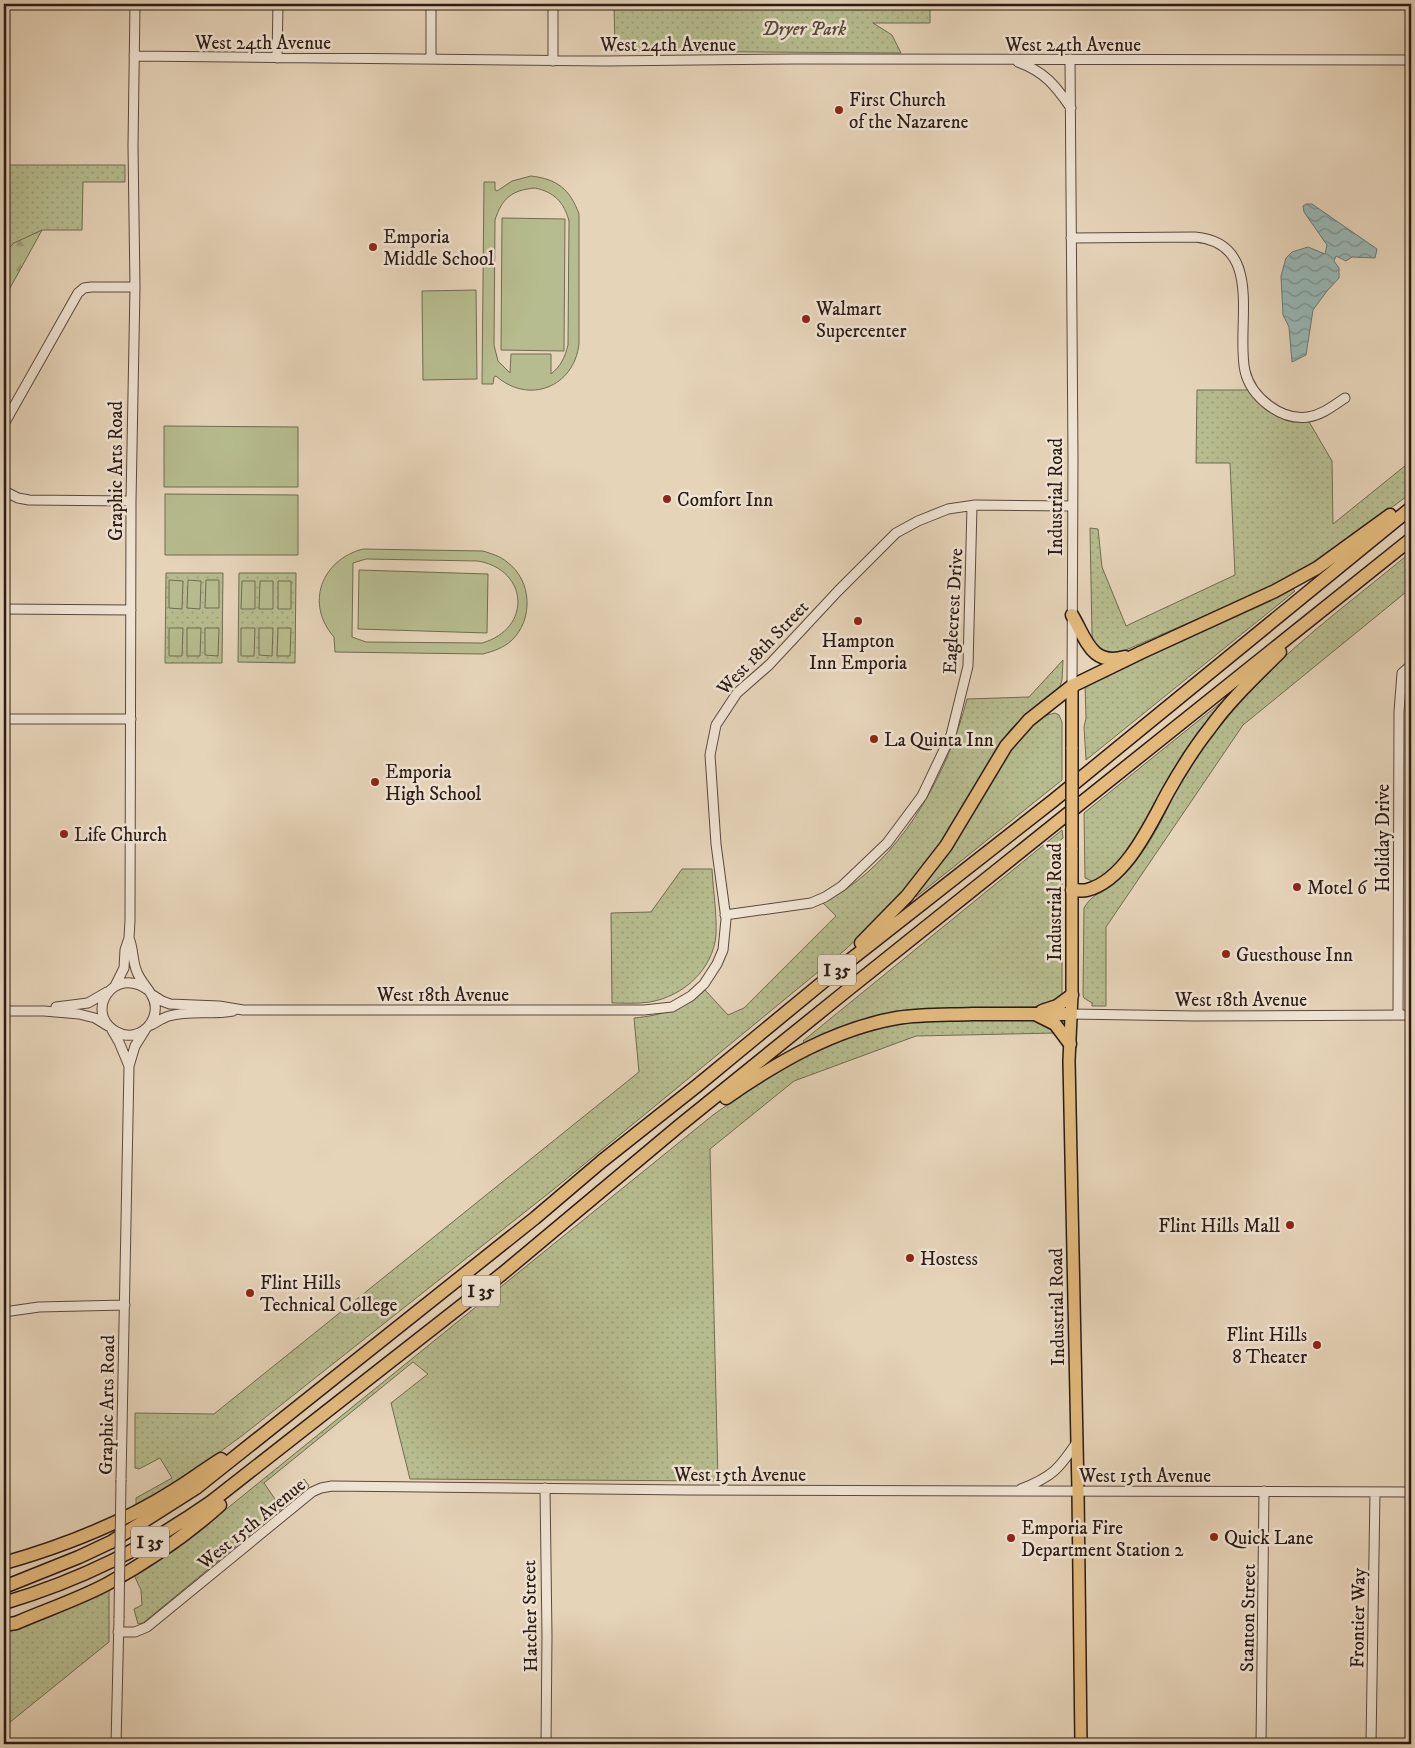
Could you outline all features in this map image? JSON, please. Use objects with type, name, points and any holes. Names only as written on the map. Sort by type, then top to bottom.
[{"type":"highway","points":[[840,968],[907,896],[946,846],[1006,746],[1029,720],[1072,686],[1275,591],[1318,568],[1411,500]]},
{"type":"highway","name":"I 35","points":[[4,1587],[70,1561],[111,1542],[196,1488],[535,1218],[602,1161],[840,968],[1054,800],[1411,508]]},
{"type":"highway","name":"I 35","points":[[4,1603],[93,1571],[140,1548],[211,1502],[502,1274],[845,992],[1411,539]]},
{"type":"highway","points":[[1072,615],[1094,653],[1105,659],[1117,659],[1142,652]]},
{"type":"highway","points":[[1072,890],[1087,890],[1102,884],[1117,871],[1137,848],[1188,757],[1211,725],[1284,648],[1301,627]]},
{"type":"highway","points":[[1035,1014],[1056,1006],[1072,995]]},
{"type":"highway","points":[[1035,1014],[1055,1024],[1070,1044]]},
{"type":"highway","points":[[680,1126],[758,1076],[813,1045],[869,1025],[895,1018],[925,1015],[1071,1014]]},
{"type":"highway","points":[[4,1563],[36,1554],[87,1535],[137,1511],[176,1490],[211,1465],[264,1434]]},
{"type":"highway","points":[[4,1625],[16,1623],[106,1584],[147,1560],[213,1511],[279,1450]]},
{"type":"main road","name":"Industrial Road","points":[[1072,686],[1072,995],[1070,1044],[1081,1744]]},
{"type":"street","name":"Graphic Arts Road","points":[[112,988],[124,968],[125,950],[129,938],[135,4]]},
{"type":"street","points":[[277,58],[278,4]]},
{"type":"street","points":[[431,4],[431,59]]},
{"type":"street","points":[[553,4],[553,61]]},
{"type":"street","name":"West 24th Avenue","points":[[134,56],[553,61],[1411,60]]},
{"type":"street","name":"Industrial Road","points":[[1070,59],[1072,686]]},
{"type":"street","points":[[1014,60],[1034,68],[1048,77],[1071,108]]},
{"type":"street","points":[[1071,238],[1195,237],[1215,241],[1231,255],[1240,269],[1243,293],[1245,372],[1250,385],[1267,404],[1280,412],[1294,417],[1308,417],[1327,411],[1344,398]]},
{"type":"street","points":[[4,424],[78,293],[84,288],[91,287],[134,287]]},
{"type":"street","points":[[4,491],[18,498],[29,500],[131,500]]},
{"type":"street","name":"West 18th Street","points":[[649,1010],[672,1007],[691,996],[704,984],[718,964],[723,950],[725,914],[716,844],[710,756],[716,725],[737,693],[769,664],[896,533],[918,521],[948,509],[972,506],[1072,506]]},
{"type":"street","name":"Eaglecrest Drive","points":[[725,914],[803,904],[825,897],[852,878],[887,843],[922,796],[951,735],[968,666],[972,506]]},
{"type":"street","points":[[4,609],[131,610]]},
{"type":"street","name":"Holiday Drive","points":[[1398,1015],[1399,712],[1402,673],[1411,665]]},
{"type":"street","points":[[4,719],[131,719]]},
{"type":"street","name":"Graphic Arts Road","points":[[129,938],[137,973],[150,992]]},
{"type":"street","points":[[4,1011],[44,1011],[88,1015],[119,1034],[128,1035],[137,1034],[147,1028],[156,1011],[155,1002],[150,992],[141,985],[132,982],[112,988],[88,1003],[52,1008],[44,1011]]},
{"type":"street","points":[[110,1028],[104,1020],[102,1004],[112,988]]},
{"type":"street","name":"West 18th Avenue","points":[[150,992],[162,1001],[170,1004],[219,1006],[238,1010]]},
{"type":"street","name":"West 18th Avenue","points":[[147,1028],[170,1016],[238,1010],[649,1010]]},
{"type":"street","name":"West 18th Avenue","points":[[1071,1014],[1194,1016],[1411,1015]]},
{"type":"street","name":"Graphic Arts Road","points":[[110,1028],[119,1042],[128,1066]]},
{"type":"street","name":"Graphic Arts Road","points":[[116,1744],[128,1066],[135,1046],[147,1028]]},
{"type":"street","points":[[4,1312],[39,1307],[125,1305]]},
{"type":"street","points":[[1016,1491],[1039,1482],[1056,1471],[1077,1442]]},
{"type":"street","name":"West 15th Avenue","points":[[118,1632],[135,1632],[147,1628],[312,1492],[332,1486],[687,1490],[1411,1492]]},
{"type":"street","name":"Hatcher Street","points":[[545,1488],[546,1744]]},
{"type":"street","name":"Stanton Street","points":[[1261,1744],[1264,1491]]},
{"type":"street","name":"Frontier Way","points":[[1371,1744],[1374,1492]]},
{"type":"green space","name":"Dryer Park","points":[[614,4],[930,4],[930,23],[873,23],[892,35],[901,53],[615,51]]},
{"type":"green space","points":[[4,165],[125,165],[125,182],[83,182],[82,230],[42,230],[4,253]]},
{"type":"green space","points":[[531,176],[540,177],[555,183],[567,192],[579,214],[579,344],[569,371],[559,381],[548,387],[535,390],[509,385],[496,376],[494,377],[493,384],[482,384],[484,182],[495,182],[495,190],[497,191],[512,181]],"holes":[[[535,188],[553,195],[561,203],[569,221],[568,345],[562,361],[551,374],[551,354],[511,354],[510,373],[498,361],[494,345],[495,220],[501,206],[514,193]]]},
{"type":"green space","points":[[502,218],[565,219],[564,351],[501,350]]},
{"type":"green space","points":[[42,230],[4,299],[4,253],[14,243]]},
{"type":"green space","points":[[476,290],[477,379],[423,380],[422,291]]},
{"type":"green space","points":[[1197,390],[1249,390],[1268,410],[1289,418],[1308,420],[1332,461],[1333,524],[1411,461],[1411,493],[1334,551],[1293,576],[1119,653],[1105,652],[1098,648],[1092,635],[1090,528],[1098,529],[1102,567],[1126,626],[1235,575],[1230,463],[1196,463]]},
{"type":"green space","points":[[164,426],[298,427],[298,487],[164,487]]},
{"type":"green space","points":[[165,494],[298,495],[298,555],[165,555]]},
{"type":"green space","points":[[363,549],[483,551],[496,555],[507,562],[521,579],[527,600],[524,622],[511,641],[498,649],[483,654],[335,652],[334,637],[325,624],[320,611],[319,598],[322,585],[328,573],[337,563]],"holes":[[[366,559],[478,561],[495,567],[507,576],[515,587],[518,600],[516,613],[510,626],[498,636],[482,643],[366,642],[352,637],[353,563]]]},
{"type":"green space","points":[[1411,552],[1411,588],[1243,725],[1106,927],[1106,1006],[1092,1006],[1092,1003],[1084,998],[1083,995],[1084,908],[1094,896],[1119,879],[1135,862],[1155,832],[1176,791],[1201,751],[1239,703],[1261,679],[1310,635]]},
{"type":"green space","points":[[359,570],[488,574],[487,633],[358,629]]},
{"type":"green space","points":[[166,573],[223,573],[222,663],[165,663]]},
{"type":"green space","points":[[239,573],[296,573],[295,663],[238,662]]},
{"type":"green space","points":[[169,580],[183,581],[182,609],[169,608]]},
{"type":"green space","points":[[188,580],[201,581],[200,609],[187,608]]},
{"type":"green space","points":[[206,580],[219,580],[219,608],[205,608]]},
{"type":"green space","points":[[242,581],[255,581],[255,609],[241,609]]},
{"type":"green space","points":[[260,581],[273,581],[273,609],[259,609]]},
{"type":"green space","points":[[278,581],[291,581],[291,609],[278,609]]},
{"type":"green space","points":[[1291,587],[1295,591],[1086,760],[1084,727],[1086,718],[1085,684]]},
{"type":"green space","points":[[169,628],[183,628],[182,656],[169,656]]},
{"type":"green space","points":[[187,628],[201,628],[200,656],[187,656]]},
{"type":"green space","points":[[205,628],[219,628],[218,656],[205,655]]},
{"type":"green space","points":[[241,628],[255,628],[254,656],[241,656]]},
{"type":"green space","points":[[259,628],[273,628],[272,656],[259,655]]},
{"type":"green space","points":[[278,628],[291,628],[290,656],[277,656]]},
{"type":"green space","points":[[1063,660],[1062,680],[1059,690],[1011,729],[995,751],[965,807],[926,867],[881,916],[846,949],[554,1189],[243,1435],[187,1476],[136,1506],[136,1498],[172,1478],[160,1458],[139,1469],[135,1468],[135,1413],[214,1414],[639,1072],[634,1018],[672,1010],[705,990],[728,1015],[744,1008],[836,916],[823,903],[846,889],[868,872],[888,852],[906,829],[923,805],[937,779],[959,726],[967,699],[1029,697]]},
{"type":"green space","points":[[1229,696],[1124,858],[1097,880],[1092,881],[1085,878],[1084,813]]},
{"type":"green space","points":[[1055,713],[1059,715],[1062,722],[1062,780],[916,897],[914,894],[1016,739],[1043,716]]},
{"type":"green space","points":[[1062,830],[1063,838],[1053,846],[1054,851],[1062,853],[1062,995],[1060,998],[1034,1007],[925,1010],[806,1044],[803,1041]]},
{"type":"green space","points":[[682,869],[712,869],[716,935],[709,959],[695,979],[674,994],[650,1002],[612,1003],[611,913],[651,912]]},
{"type":"green space","points":[[1040,1019],[1056,1033],[916,1036],[794,1081],[710,1149],[718,1481],[410,1479],[391,1403],[428,1374],[413,1362],[264,1483],[279,1505],[286,1500],[304,1479],[309,1486],[143,1623],[138,1624],[134,1609],[142,1605],[141,1590],[134,1575],[219,1515],[713,1115],[736,1099],[807,1056],[832,1044],[884,1027],[911,1022],[943,1020]]},
{"type":"green space","points":[[109,1588],[109,1642],[4,1727],[4,1633],[56,1613]]},
{"type":"water","points":[[1312,204],[1377,249],[1375,258],[1352,257],[1346,261],[1336,256],[1334,261],[1339,268],[1339,278],[1313,310],[1306,355],[1292,362],[1289,327],[1283,315],[1281,276],[1286,258],[1292,252],[1308,247],[1325,254],[1327,245],[1304,212],[1303,206]]},
{"type":"place","name":"First Church of the Nazarene","points":[[839,110]]},
{"type":"place","name":"Emporia Middle School","points":[[373,247]]},
{"type":"place","name":"Walmart Supercenter","points":[[806,319]]},
{"type":"place","name":"Comfort Inn","points":[[667,499]]},
{"type":"place","name":"Hampton Inn Emporia","points":[[858,621]]},
{"type":"place","name":"La Quinta Inn","points":[[874,739]]},
{"type":"place","name":"Emporia High School","points":[[375,782]]},
{"type":"place","name":"Life Church","points":[[64,834]]},
{"type":"place","name":"Motel 6","points":[[1297,887]]},
{"type":"place","name":"Guesthouse Inn","points":[[1226,954]]},
{"type":"place","name":"Flint Hills Mall","points":[[1290,1225]]},
{"type":"place","name":"Hostess","points":[[910,1258]]},
{"type":"place","name":"Flint Hills Technical College","points":[[250,1293]]},
{"type":"place","name":"Flint Hills 8 Theater","points":[[1317,1345]]},
{"type":"place","name":"Quick Lane","points":[[1214,1537]]},
{"type":"place","name":"Emporia Fire Department Station 2","points":[[1011,1538]]}]
